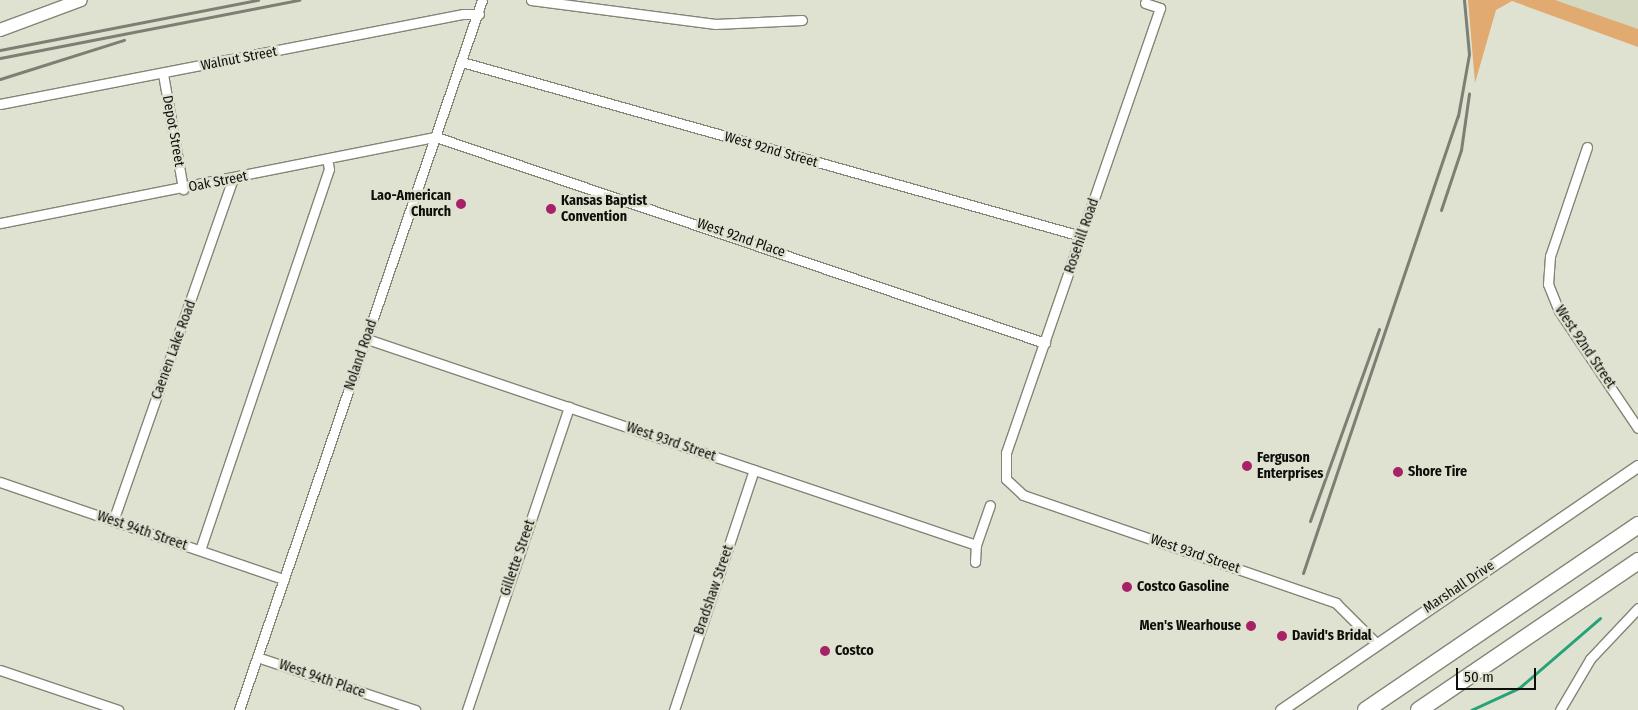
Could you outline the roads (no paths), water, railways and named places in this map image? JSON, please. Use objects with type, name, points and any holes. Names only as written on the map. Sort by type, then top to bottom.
[{"type":"highway","points":[[1366,710],[1638,525]]},
{"type":"highway","points":[[1420,710],[1638,561]]},
{"type":"main road","points":[[0,30],[81,0]]},
{"type":"street","name":"Noland Road","points":[[239,710],[479,14],[482,0]]},
{"type":"street","points":[[531,0],[715,24],[802,20]]},
{"type":"street","name":"Rosehill Road","points":[[1006,479],[1006,453],[1160,8],[1145,3]]},
{"type":"street","name":"Walnut Street","points":[[0,104],[163,74],[463,14],[479,14]]},
{"type":"street","name":"West 92nd Street","points":[[462,62],[1081,236]]},
{"type":"street","name":"Depot Street","points":[[163,74],[183,189]]},
{"type":"street","name":"Oak Street","points":[[0,223],[183,189],[436,137]]},
{"type":"street","name":"West 92nd Place","points":[[436,137],[1045,343]]},
{"type":"street","name":"West 92nd Street","points":[[1587,147],[1550,256],[1548,284],[1559,311],[1638,428]]},
{"type":"street","points":[[200,550],[323,186],[327,159]]},
{"type":"street","name":"Caenen Lake Road","points":[[113,521],[233,179]]},
{"type":"street","name":"West 93rd Street","points":[[366,339],[976,545]]},
{"type":"street","name":"Gillette Street","points":[[467,710],[569,407]]},
{"type":"street","name":"Marshall Drive","points":[[1281,710],[1376,643],[1638,466]]},
{"type":"street","name":"Bradshaw Street","points":[[674,710],[754,470]]},
{"type":"street","name":"West 93rd Street","points":[[1006,479],[1023,495],[1336,603],[1376,643]]},
{"type":"street","name":"West 94th Street","points":[[0,482],[284,579]]},
{"type":"street","points":[[975,562],[976,545],[990,505]]},
{"type":"street","points":[[1560,710],[1590,658],[1638,608]]},
{"type":"street","name":"West 94th Place","points":[[257,657],[415,710]]},
{"type":"street","points":[[0,670],[118,710]]},
{"type":"waterway","points":[[1471,710],[1519,688],[1600,618]]},
{"type":"railway","points":[[0,50],[258,0]]},
{"type":"railway","points":[[0,58],[299,0]]},
{"type":"railway","points":[[1303,573],[1458,116],[1469,54],[1464,0]]},
{"type":"railway","points":[[0,79],[124,40]]},
{"type":"railway","points":[[1441,210],[1461,150],[1469,94]]},
{"type":"railway","points":[[1310,521],[1379,329]]},
{"type":"place","name":"Lao-American Church","points":[[461,204]]},
{"type":"place","name":"Kansas Baptist Convention","points":[[551,209]]},
{"type":"place","name":"Ferguson Enterprises","points":[[1247,466]]},
{"type":"place","name":"Shore Tire","points":[[1398,472]]},
{"type":"place","name":"Costco Gasoline","points":[[1127,587]]},
{"type":"place","name":"Men's Wearhouse","points":[[1251,626]]},
{"type":"place","name":"David's Bridal","points":[[1282,636]]},
{"type":"place","name":"Costco","points":[[825,651]]}]
